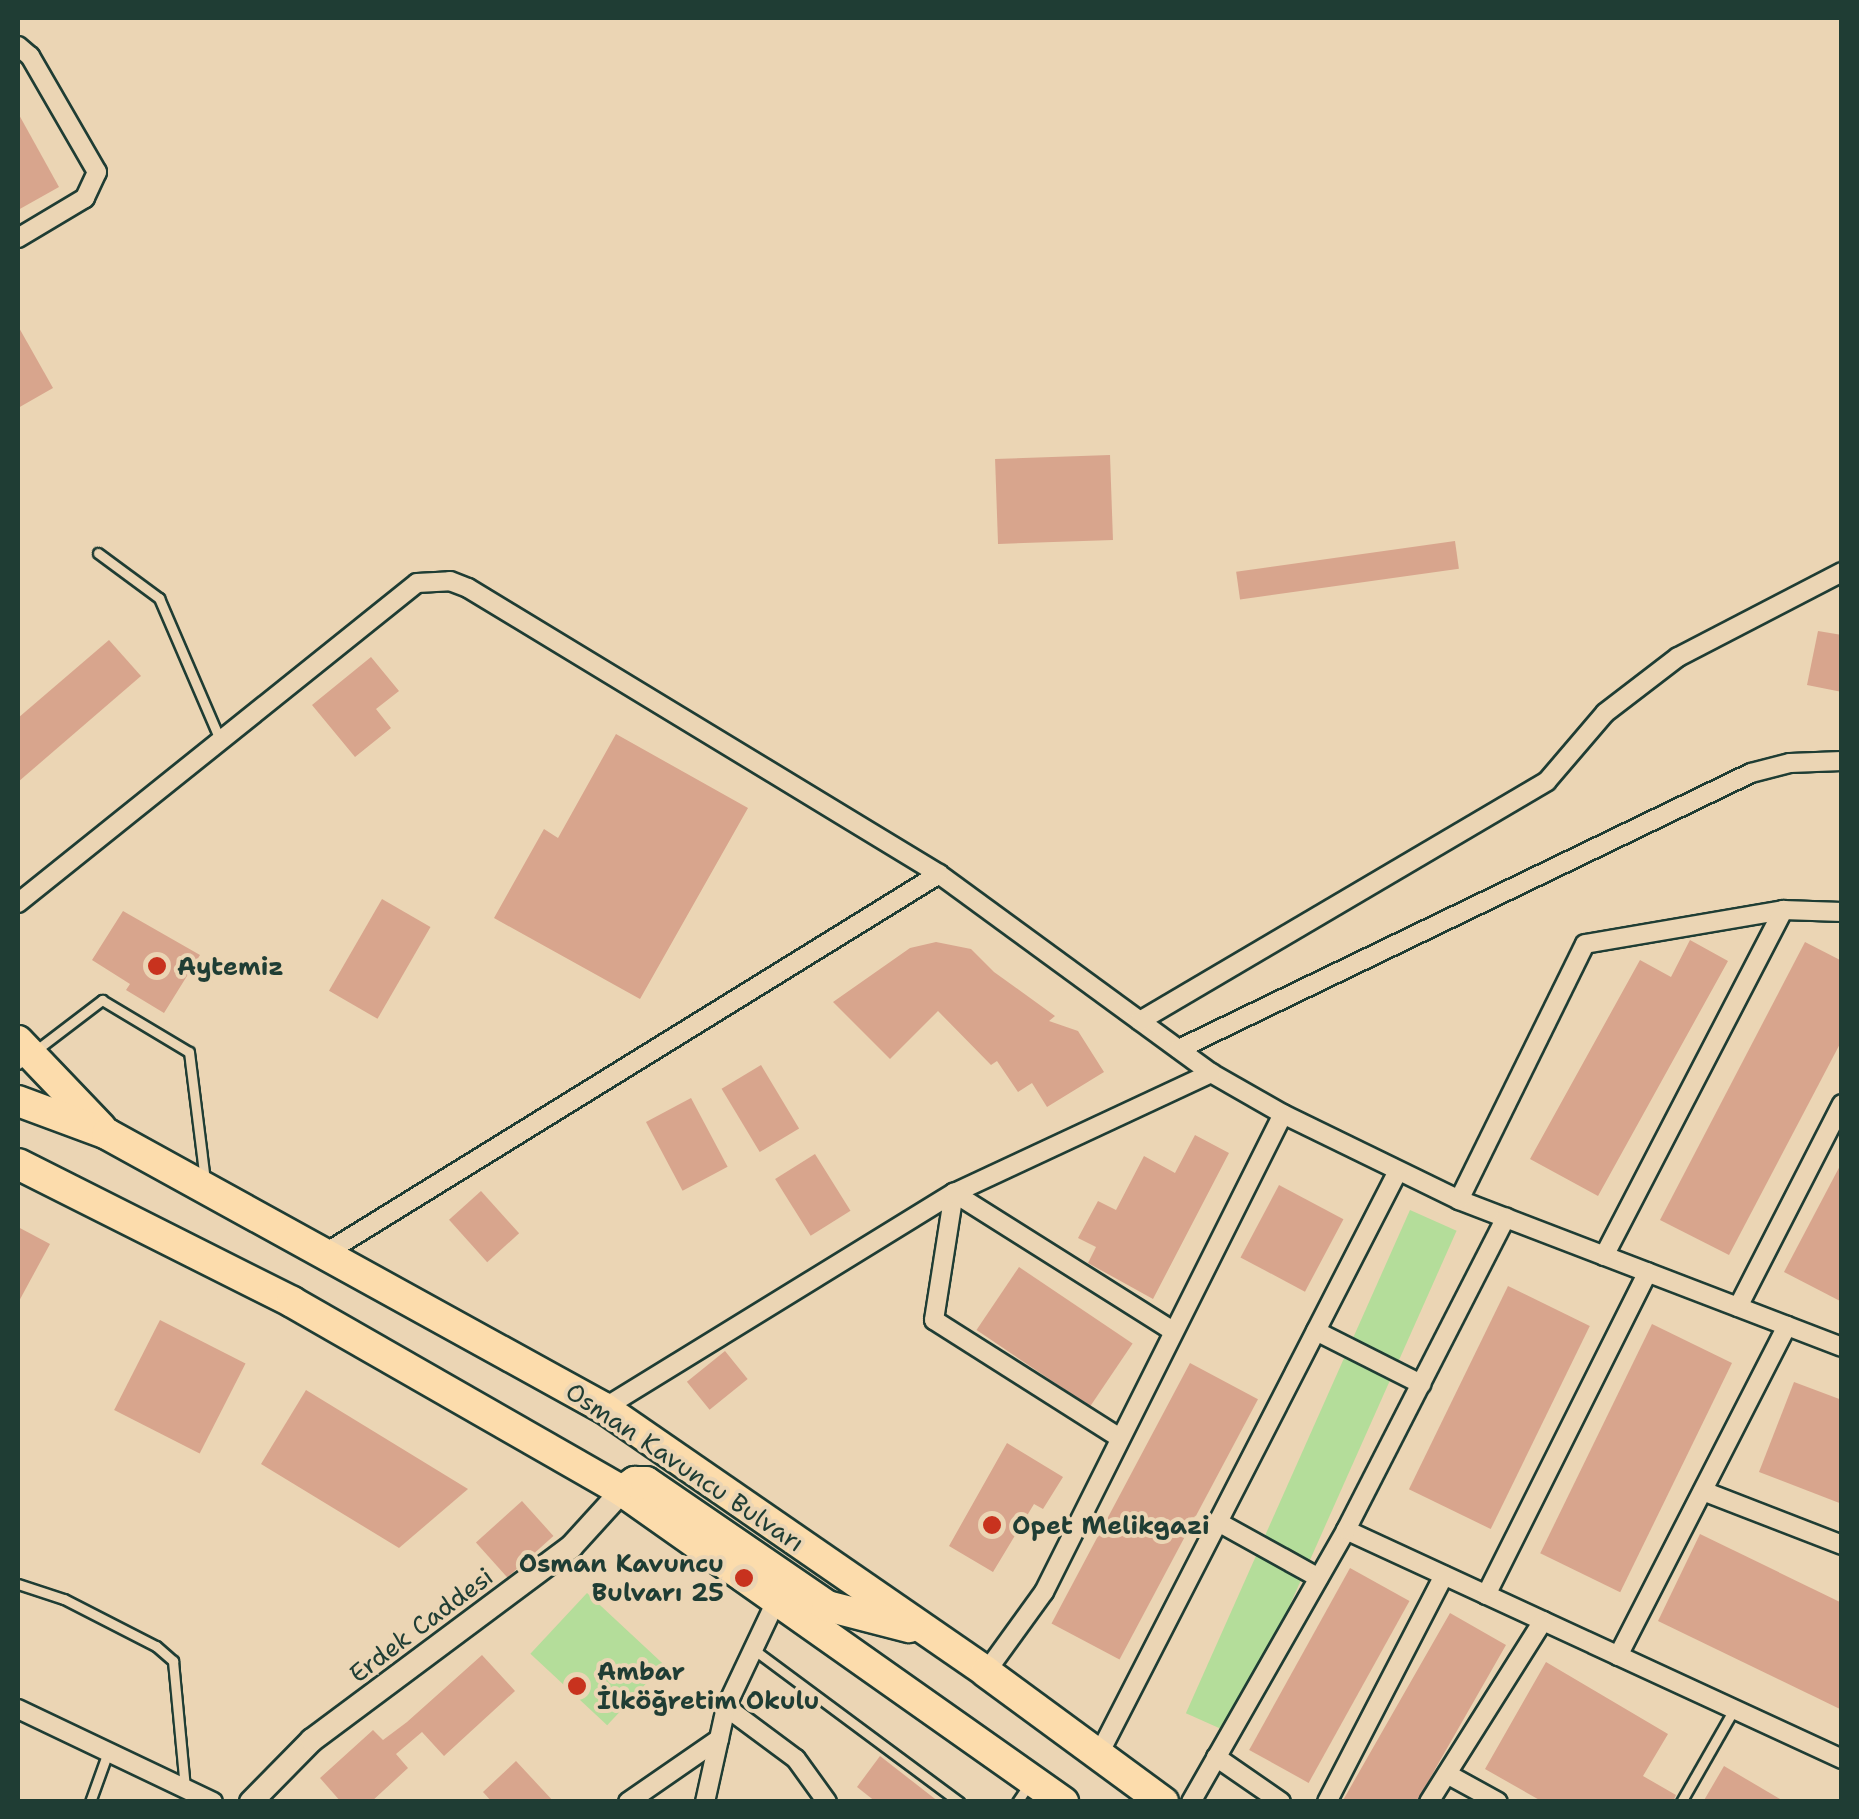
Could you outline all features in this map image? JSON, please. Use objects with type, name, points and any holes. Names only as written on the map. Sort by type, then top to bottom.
[{"type":"highway","points":[[22,1053],[106,1134]]},
{"type":"highway","name":"Osman Kavuncu Bulvarı","points":[[18,1101],[106,1134],[604,1408],[986,1672],[1162,1802]]},
{"type":"highway","points":[[18,1164],[292,1302],[622,1491],[776,1601],[1024,1791],[1063,1802]]},
{"type":"highway","points":[[622,1491],[635,1482],[646,1482],[827,1606],[926,1631]]},
{"type":"street","points":[[18,46],[30,56],[97,172],[84,198],[18,238]]},
{"type":"street","points":[[1140,1021],[1546,781],[1605,713],[1678,656],[1842,572]]},
{"type":"street","points":[[18,904],[219,738],[417,583],[450,581],[468,588],[940,874],[1211,1073],[1283,1114],[1458,1200],[1842,1347]]},
{"type":"street","points":[[1179,1049],[1751,773],[1790,763],[1842,761]]},
{"type":"street","points":[[324,1254],[940,874]]},
{"type":"street","points":[[1458,1200],[1585,944],[1783,910],[1842,912]]},
{"type":"street","points":[[1604,1256],[1783,910]]},
{"type":"street","points":[[604,1408],[954,1193],[1211,1073]]},
{"type":"street","points":[[1738,1308],[1842,1104]]},
{"type":"street","points":[[986,1672],[1044,1592],[1283,1114]]},
{"type":"street","points":[[1099,1754],[1398,1171]]},
{"type":"street","points":[[954,1193],[1173,1331]]},
{"type":"street","points":[[954,1193],[934,1320],[1120,1438]]},
{"type":"street","points":[[1191,1802],[1346,1530],[1506,1218]]},
{"type":"street","points":[[1486,1595],[1648,1272]]},
{"type":"street","points":[[1618,1656],[1787,1326]]},
{"type":"street","points":[[1316,1332],[1421,1384]]},
{"type":"street","name":"Erdek Caddesi","points":[[251,1802],[312,1740],[570,1547],[622,1491]]},
{"type":"street","points":[[1702,1491],[1842,1545]]},
{"type":"street","points":[[1218,1522],[1319,1578]]},
{"type":"street","points":[[1346,1530],[1842,1758]]},
{"type":"street","points":[[1327,1802],[1444,1575]]},
{"type":"street","points":[[705,1802],[726,1707],[776,1601]]},
{"type":"street","points":[[1429,1802],[1543,1621]]},
{"type":"street","points":[[726,1707],[796,1759],[827,1802]]},
{"type":"street","points":[[18,1709],[213,1802]]},
{"type":"street","points":[[628,1802],[719,1739]]},
{"type":"street","points":[[1216,1757],[1282,1802]]},
{"type":"street","points":[[1446,1774],[1498,1802]]},
{"type":"lane","points":[[98,553],[159,598],[219,738]]},
{"type":"lane","points":[[22,1053],[102,1000],[190,1052],[206,1188]]},
{"type":"lane","points":[[18,1584],[64,1600],[156,1646],[173,1661],[186,1788]]},
{"type":"lane","points":[[751,1647],[959,1802]]},
{"type":"lane","points":[[1681,1802],[1734,1709]]},
{"type":"lane","points":[[90,1802],[108,1751]]},
{"type":"green space","points":[[1410,1210],[1457,1231],[1232,1734],[1186,1713]]},
{"type":"green space","points":[[587,1593],[664,1665],[607,1725],[530,1654]]},
{"type":"building","points":[[18,113],[59,187],[18,210]]},
{"type":"building","points":[[18,326],[53,388],[18,408]]},
{"type":"building","points":[[1110,455],[1113,540],[998,544],[995,459]]},
{"type":"building","points":[[1455,541],[1459,569],[1240,599],[1236,572]]},
{"type":"building","points":[[1818,631],[1842,635],[1842,692],[1807,685]]},
{"type":"building","points":[[109,640],[141,676],[18,782],[18,718]]},
{"type":"building","points":[[371,657],[399,691],[376,709],[391,728],[355,757],[312,705]]},
{"type":"building","points":[[616,734],[748,808],[640,999],[494,918],[544,829],[558,838]]},
{"type":"building","points":[[382,899],[430,927],[377,1019],[329,991]]},
{"type":"building","points":[[123,911],[200,955],[164,1013],[126,990],[130,984],[92,960]]},
{"type":"building","points":[[1690,940],[1728,961],[1598,1196],[1530,1159],[1640,960],[1671,977]]},
{"type":"building","points":[[936,942],[971,949],[994,972],[1055,1016],[1049,1021],[1078,1031],[1104,1072],[1047,1107],[1032,1083],[1018,1092],[997,1061],[991,1065],[938,1011],[890,1059],[833,1002],[910,948]]},
{"type":"building","points":[[1805,942],[1842,961],[1842,1040],[1729,1255],[1660,1220]]},
{"type":"building","points":[[761,1065],[799,1128],[760,1152],[722,1089]]},
{"type":"building","points":[[691,1098],[728,1167],[683,1191],[646,1122]]},
{"type":"building","points":[[1195,1135],[1229,1153],[1153,1299],[1088,1263],[1096,1247],[1078,1238],[1098,1201],[1116,1210],[1144,1156],[1175,1173]]},
{"type":"building","points":[[815,1154],[851,1211],[811,1236],[775,1179]]},
{"type":"building","points":[[1842,1162],[1842,1302],[1784,1272]]},
{"type":"building","points":[[1279,1185],[1343,1219],[1305,1292],[1241,1257]]},
{"type":"building","points":[[481,1191],[519,1233],[487,1262],[449,1220]]},
{"type":"building","points":[[18,1227],[50,1244],[18,1303]]},
{"type":"building","points":[[1019,1267],[1133,1344],[1090,1407],[977,1330]]},
{"type":"building","points":[[1508,1286],[1590,1326],[1491,1529],[1409,1489]]},
{"type":"building","points":[[160,1320],[246,1364],[200,1454],[114,1410]]},
{"type":"building","points":[[1652,1324],[1732,1363],[1620,1592],[1540,1553]]},
{"type":"building","points":[[725,1351],[748,1379],[710,1410],[687,1382]]},
{"type":"building","points":[[1190,1363],[1258,1399],[1119,1660],[1052,1623]]},
{"type":"building","points":[[1794,1382],[1842,1400],[1842,1504],[1759,1472]]},
{"type":"building","points":[[306,1390],[468,1489],[399,1548],[261,1464]]},
{"type":"building","points":[[1007,1443],[1063,1477],[1043,1509],[1034,1504],[993,1572],[949,1546]]},
{"type":"building","points":[[522,1501],[553,1536],[507,1577],[476,1542]]},
{"type":"building","points":[[1700,1534],[1842,1603],[1842,1710],[1658,1621]]},
{"type":"building","points":[[1350,1568],[1409,1601],[1309,1783],[1249,1750]]},
{"type":"building","points":[[1450,1613],[1506,1645],[1417,1802],[1342,1802]]},
{"type":"building","points":[[482,1655],[515,1691],[444,1756],[422,1732],[396,1754],[408,1768],[371,1802],[341,1802],[320,1778],[373,1730],[383,1740],[407,1722]]},
{"type":"building","points":[[1546,1662],[1668,1734],[1643,1776],[1676,1795],[1673,1802],[1543,1802],[1485,1769]]},
{"type":"building","points":[[880,1756],[939,1802],[876,1802],[857,1787]]},
{"type":"building","points":[[516,1761],[554,1802],[492,1802],[483,1792]]},
{"type":"building","points":[[1724,1766],[1785,1802],[1703,1802]]},
{"type":"place","name":"Aytemiz","points":[[157,966]]},
{"type":"place","name":"Opet Melikgazi","points":[[992,1525]]},
{"type":"place","name":"Osman Kavuncu Bulvarı 25","points":[[744,1578]]},
{"type":"place","name":"Ambar İlköğretim Okulu","points":[[577,1686]]}]
